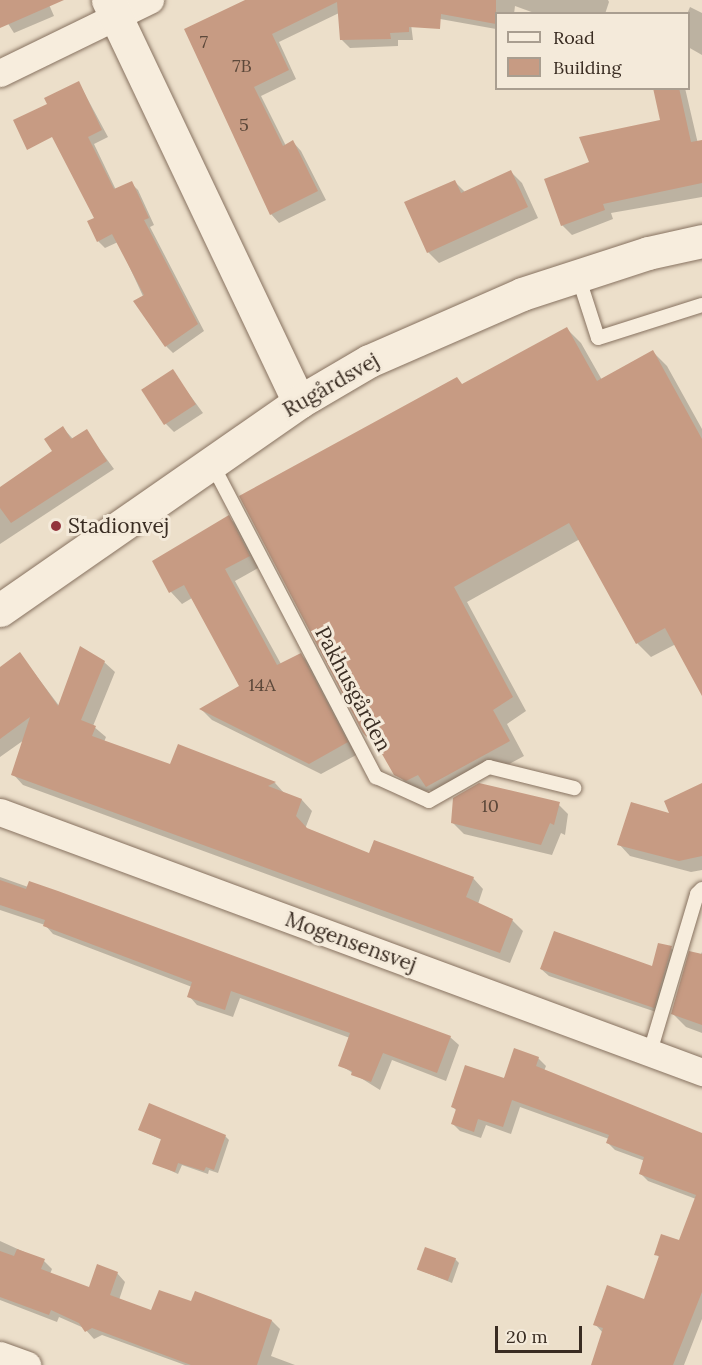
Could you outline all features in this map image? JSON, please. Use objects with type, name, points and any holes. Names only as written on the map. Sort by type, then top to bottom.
[{"type":"street","points":[[0,73],[112,9],[150,0]]},
{"type":"street","points":[[112,9],[299,402]]},
{"type":"street","name":"Rugårdsvej","points":[[0,610],[299,402],[369,361],[522,294],[648,253],[702,241]]},
{"type":"street","name":"Mogensensvej","points":[[0,812],[702,1072]]},
{"type":"street","points":[[0,1355],[27,1365]]},
{"type":"lane","points":[[578,276],[598,338],[702,305]]},
{"type":"lane","name":"Pakhusgården","points":[[211,462],[376,777],[429,801],[489,767],[574,788]]},
{"type":"lane","points":[[650,1052],[697,894],[702,890]]},
{"type":"building","points":[[0,0],[64,0],[0,28]]},
{"type":"building","points":[[245,0],[496,0],[495,24],[441,14],[440,29],[409,27],[409,32],[390,33],[391,39],[340,40],[337,2],[272,34],[289,70],[254,87],[283,146],[293,140],[318,191],[270,215],[184,29]]},
{"type":"building","points":[[79,81],[102,130],[88,137],[114,189],[132,181],[149,218],[144,220],[198,324],[165,347],[133,301],[144,295],[112,234],[97,242],[87,221],[94,218],[52,137],[27,150],[13,120],[47,104],[44,98]]},
{"type":"building","points":[[653,90],[679,90],[691,142],[702,140],[702,183],[603,204],[605,210],[561,226],[544,179],[589,162],[579,137],[660,120]]},
{"type":"building","points":[[511,170],[528,207],[427,253],[404,202],[455,180],[461,193]]},
{"type":"building","points":[[567,327],[597,381],[653,350],[702,439],[702,696],[665,628],[636,644],[569,523],[454,587],[513,697],[493,710],[510,741],[426,787],[418,775],[406,781],[394,775],[374,740],[370,741],[363,733],[239,496],[457,377],[462,384]]},
{"type":"building","points":[[173,369],[196,404],[164,425],[141,390]]},
{"type":"building","points":[[63,426],[71,439],[87,429],[107,461],[11,523],[0,508],[0,487],[52,451],[44,439]]},
{"type":"building","points":[[229,515],[250,556],[225,569],[277,665],[301,653],[348,742],[309,764],[199,709],[239,686],[184,585],[169,593],[152,561]]},
{"type":"building","points":[[80,646],[105,661],[81,720],[96,726],[92,736],[170,764],[178,744],[276,782],[268,786],[302,799],[296,816],[307,828],[369,853],[374,840],[474,877],[466,897],[513,919],[500,953],[11,775],[30,717],[0,739],[0,667],[20,652],[58,706]]},
{"type":"building","points":[[479,783],[560,802],[554,825],[550,823],[541,845],[451,823],[453,798]]},
{"type":"building","points":[[702,783],[702,856],[679,861],[617,845],[631,802],[669,813],[664,801]]},
{"type":"building","points":[[0,880],[26,889],[29,881],[58,891],[451,1036],[437,1073],[383,1053],[371,1082],[351,1075],[352,1071],[338,1066],[350,1033],[231,991],[225,1010],[187,997],[192,982],[43,926],[45,920],[0,905]]},
{"type":"building","points":[[554,931],[652,966],[658,943],[672,946],[654,1008],[540,969]]},
{"type":"building","points":[[689,951],[702,954],[702,1025],[671,1014]]},
{"type":"building","points":[[514,1048],[539,1057],[536,1066],[702,1133],[702,1292],[673,1365],[591,1365],[603,1328],[593,1325],[607,1285],[644,1299],[659,1256],[654,1255],[661,1234],[679,1240],[696,1195],[639,1174],[644,1157],[606,1143],[609,1135],[512,1100],[503,1127],[478,1119],[474,1132],[451,1124],[456,1109],[451,1107],[465,1065],[504,1078]]},
{"type":"building","points":[[149,1103],[226,1135],[214,1170],[206,1167],[204,1171],[178,1163],[175,1172],[152,1164],[161,1139],[138,1130]]},
{"type":"building","points":[[425,1247],[456,1258],[448,1281],[417,1270]]},
{"type":"building","points":[[17,1249],[45,1259],[41,1269],[89,1287],[97,1264],[118,1272],[110,1295],[151,1310],[159,1290],[191,1301],[195,1291],[272,1320],[257,1365],[191,1365],[92,1328],[85,1332],[79,1323],[51,1310],[49,1315],[0,1297],[0,1251],[14,1256]]},
{"type":"place","name":"Stadionvej","points":[[56,526]]}]
